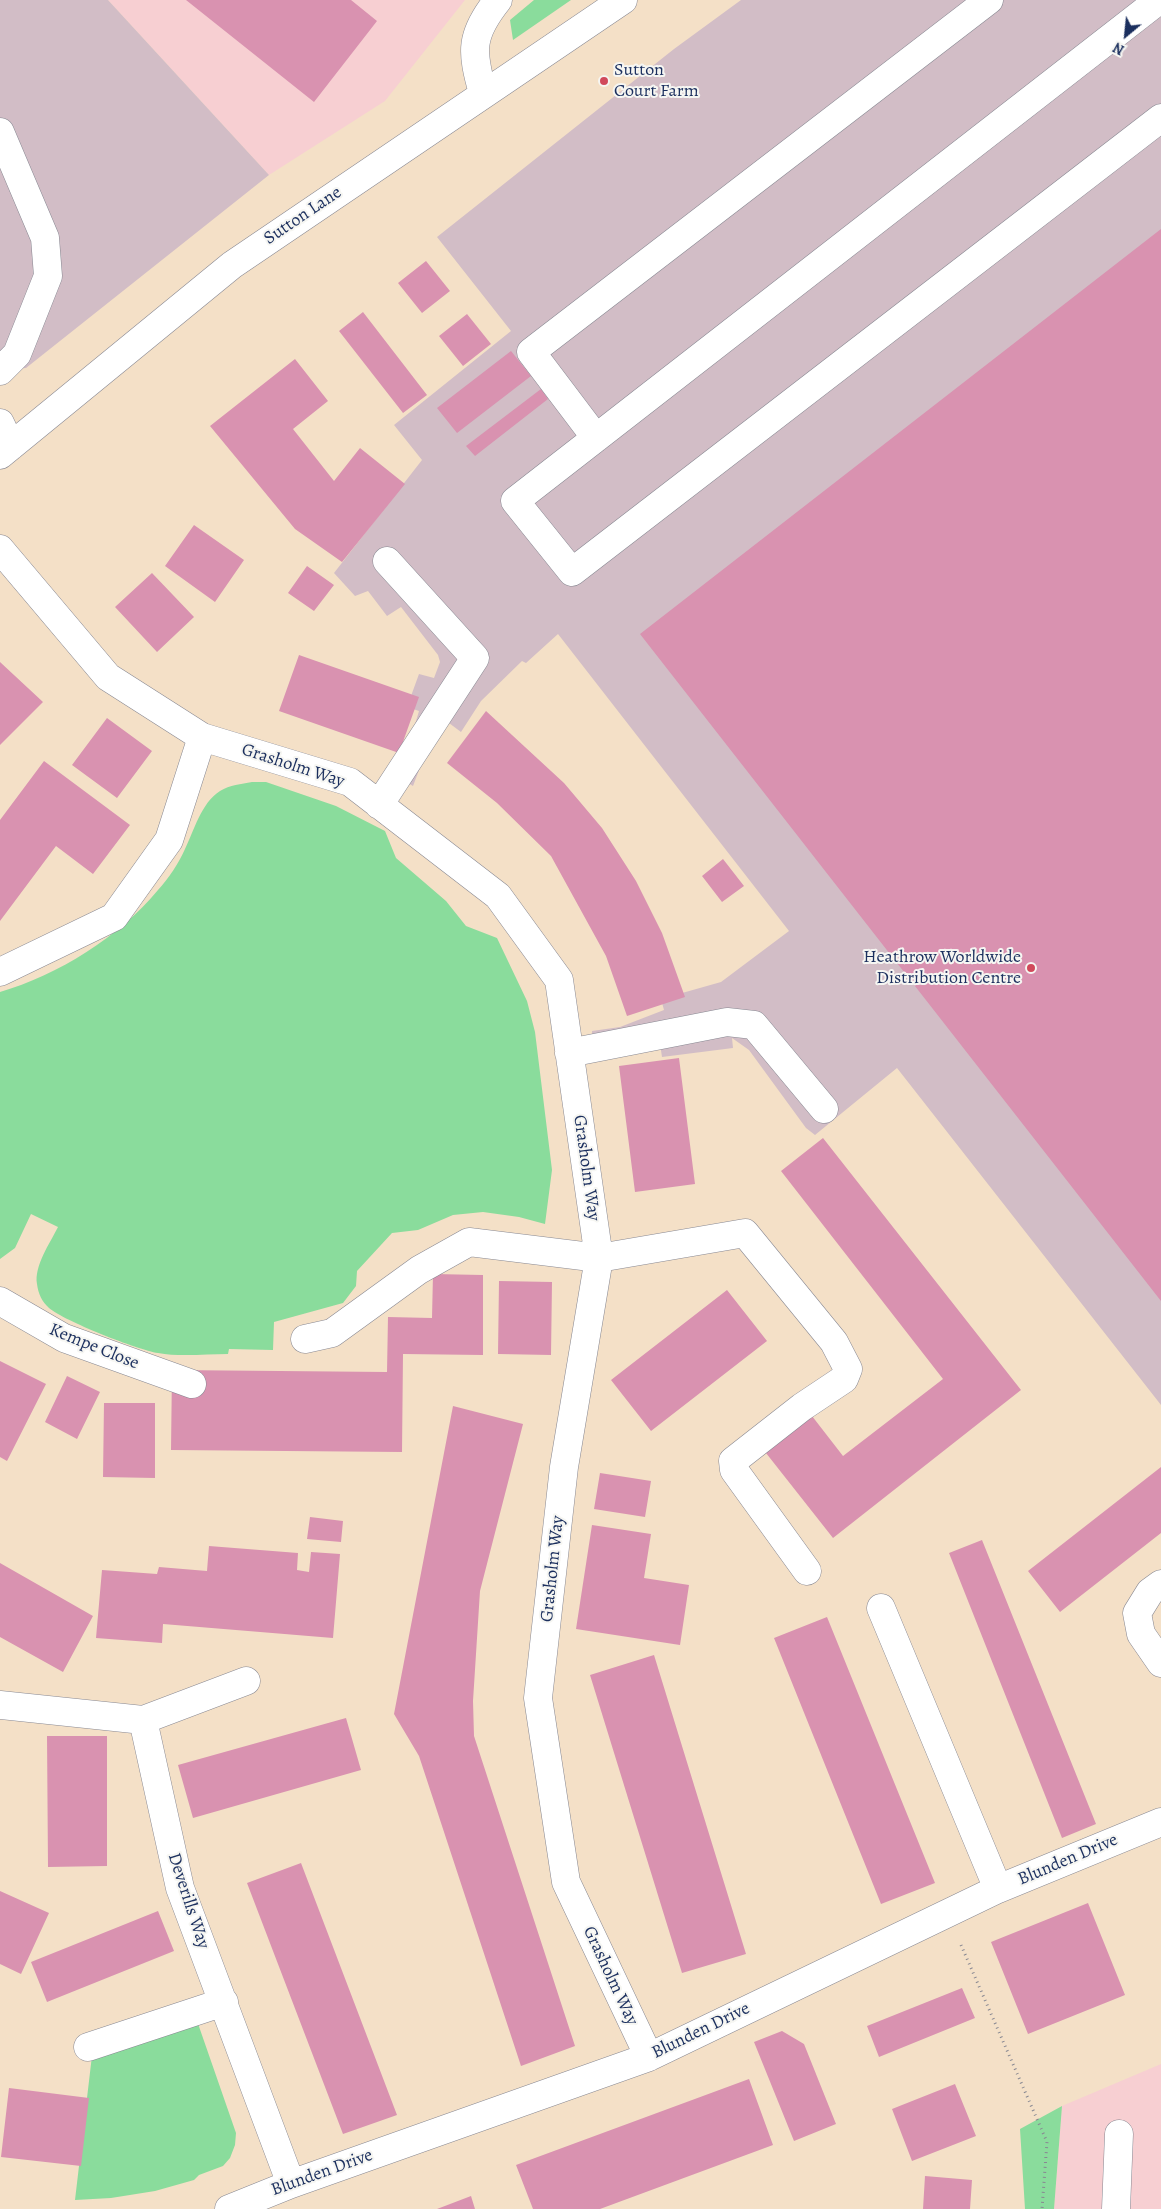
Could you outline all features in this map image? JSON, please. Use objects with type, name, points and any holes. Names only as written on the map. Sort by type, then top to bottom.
[{"type":"street","points":[[483,93],[474,63],[476,38],[483,19],[498,0]]},
{"type":"street","name":"Sutton Lane","points":[[4,441],[232,265],[483,93],[623,0]]},
{"type":"street","points":[[596,438],[531,352],[988,0]]},
{"type":"street","points":[[1159,0],[515,501],[572,572],[1161,118]]},
{"type":"street","points":[[0,132],[45,238],[48,276],[17,354],[0,371]]},
{"type":"street","name":"Grasholm Way","points":[[0,549],[108,677],[202,737],[350,782],[498,896],[559,980],[599,1258],[564,1467],[538,1698],[566,1882],[649,2057]]},
{"type":"street","points":[[379,805],[475,658],[387,561]]},
{"type":"street","points":[[0,972],[114,917],[169,840],[202,737]]},
{"type":"street","points":[[569,1053],[727,1022],[754,1025],[824,1109]]},
{"type":"street","points":[[305,1339],[332,1333],[419,1270],[469,1242],[599,1258],[745,1233],[834,1342],[848,1369],[844,1379],[802,1407],[733,1462],[734,1470],[807,1571]]},
{"type":"street","name":"Kempe Close","points":[[0,1301],[64,1338],[192,1384]]},
{"type":"street","points":[[1161,1584],[1150,1592],[1137,1612],[1141,1634],[1161,1663]]},
{"type":"street","points":[[881,1608],[998,1890]]},
{"type":"street","points":[[0,1705],[143,1720],[246,1681]]},
{"type":"street","name":"Deverills Way","points":[[143,1720],[180,1888],[291,2184]]},
{"type":"street","name":"Blunden Drive","points":[[228,2209],[291,2184],[649,2057],[947,1913],[1161,1822]]},
{"type":"street","points":[[88,2047],[224,2002]]},
{"type":"street","points":[[1116,2209],[1120,2134]]},
{"type":"path","points":[[947,1913],[1047,2142],[1042,2209]]},
{"type":"shaded area","points":[[0,0],[108,0],[269,175],[26,368],[2,370],[0,364]]},
{"type":"shaded area","points":[[108,0],[465,0],[385,101],[269,175]]},
{"type":"shaded area","points":[[741,0],[1161,0],[1161,1405],[897,1068],[815,1135],[806,1128],[749,1050],[732,1038],[733,1048],[662,1057],[660,1044],[593,1053],[592,1031],[620,1027],[664,1010],[661,999],[721,982],[789,931],[558,634],[526,663],[522,661],[481,701],[461,732],[449,723],[424,757],[413,786],[393,774],[406,755],[419,711],[407,707],[419,674],[434,678],[440,662],[438,655],[401,607],[387,616],[368,591],[355,596],[334,573],[422,460],[394,425],[511,331],[437,237],[674,49]]},
{"type":"shaded area","points":[[1161,2064],[1161,2209],[1054,2209],[1062,2106]]},
{"type":"green space","points":[[534,0],[571,0],[513,40],[510,20]]},
{"type":"green space","points":[[252,782],[266,782],[336,806],[385,831],[396,858],[446,901],[466,926],[497,938],[527,1001],[535,1032],[552,1170],[545,1224],[519,1217],[483,1212],[453,1215],[418,1230],[392,1233],[357,1271],[356,1286],[343,1303],[274,1322],[273,1350],[229,1349],[228,1354],[193,1355],[158,1353],[135,1347],[85,1327],[57,1314],[44,1303],[38,1287],[38,1270],[43,1255],[58,1227],[31,1214],[15,1248],[0,1259],[0,992],[44,976],[65,965],[125,923],[162,886],[169,876],[183,854],[203,810],[213,796],[228,787]]},
{"type":"green space","points":[[195,2015],[236,2133],[235,2145],[230,2158],[223,2166],[199,2175],[194,2180],[155,2191],[111,2198],[75,2200],[93,2047]]},
{"type":"green space","points":[[1062,2106],[1054,2209],[1025,2209],[1020,2129]]},
{"type":"building","points":[[186,0],[351,0],[377,21],[314,102]]},
{"type":"building","name":"Heathrow Worldwide Distribution Centre","points":[[1161,229],[1161,1301],[640,634]]},
{"type":"building","points":[[426,261],[450,291],[422,313],[398,283]]},
{"type":"building","points":[[363,312],[427,395],[403,413],[339,331]]},
{"type":"building","points":[[467,314],[491,344],[463,366],[439,336]]},
{"type":"building","points":[[511,351],[531,376],[457,433],[437,408]]},
{"type":"building","points":[[295,359],[328,401],[293,429],[334,481],[360,448],[405,484],[342,562],[295,529],[210,426]]},
{"type":"building","points":[[541,389],[548,399],[475,456],[466,446]]},
{"type":"building","points":[[194,525],[244,560],[215,602],[165,566]]},
{"type":"building","points":[[307,566],[334,585],[314,611],[288,593]]},
{"type":"building","points":[[152,573],[194,617],[157,652],[115,607]]},
{"type":"building","points":[[299,655],[419,697],[399,753],[279,711]]},
{"type":"building","points":[[0,662],[43,702],[0,745]]},
{"type":"building","points":[[486,711],[564,783],[602,828],[636,881],[662,933],[685,997],[627,1016],[606,956],[551,856],[497,803],[447,763]]},
{"type":"building","points":[[107,718],[152,751],[117,798],[72,765]]},
{"type":"building","points":[[44,761],[130,825],[93,874],[56,846],[0,921],[0,820]]},
{"type":"building","points":[[723,859],[744,886],[722,902],[702,876]]},
{"type":"building","points":[[679,1058],[695,1184],[635,1192],[619,1066]]},
{"type":"building","points":[[823,1138],[1021,1390],[833,1538],[766,1453],[812,1416],[843,1456],[943,1379],[781,1171]]},
{"type":"building","points":[[433,1274],[483,1275],[483,1355],[403,1354],[402,1452],[171,1450],[172,1370],[387,1372],[388,1317],[432,1318]]},
{"type":"building","points":[[499,1281],[552,1282],[551,1355],[498,1354]]},
{"type":"building","points":[[727,1290],[767,1341],[651,1431],[611,1380]]},
{"type":"building","points":[[0,1361],[46,1384],[7,1461],[0,1457]]},
{"type":"building","points":[[67,1376],[100,1392],[77,1439],[45,1422]]},
{"type":"building","points":[[104,1403],[155,1403],[155,1478],[103,1477]]},
{"type":"building","points":[[453,1406],[523,1424],[480,1591],[473,1701],[474,1736],[575,2046],[521,2066],[419,1756],[394,1714]]},
{"type":"building","points":[[1161,1467],[1161,1533],[1060,1612],[1028,1571]]},
{"type":"building","points":[[600,1473],[651,1481],[645,1517],[594,1509]]},
{"type":"building","points":[[310,1517],[343,1521],[341,1542],[307,1539]]},
{"type":"building","points":[[592,1525],[651,1534],[644,1578],[689,1585],[680,1645],[576,1629]]},
{"type":"building","points":[[982,1540],[1096,1824],[1062,1838],[949,1553]]},
{"type":"building","points":[[209,1546],[298,1553],[297,1570],[309,1572],[311,1552],[340,1554],[333,1638],[163,1624],[162,1643],[96,1638],[102,1570],[157,1574],[159,1567],[207,1571]]},
{"type":"building","points":[[0,1563],[93,1616],[63,1672],[0,1637]]},
{"type":"building","points":[[827,1617],[935,1883],[881,1904],[774,1638]]},
{"type":"building","points":[[654,1655],[746,1954],[682,1973],[590,1675]]},
{"type":"building","points":[[346,1718],[361,1770],[193,1818],[178,1765]]},
{"type":"building","points":[[47,1736],[107,1736],[107,1866],[48,1867]]},
{"type":"building","points":[[301,1863],[397,2115],[343,2134],[247,1883]]},
{"type":"building","points":[[0,1891],[49,1913],[21,1974],[0,1964]]},
{"type":"building","points":[[1088,1903],[1125,1995],[1028,2034],[991,1942]]},
{"type":"building","points":[[158,1911],[174,1951],[47,2002],[31,1962]]},
{"type":"building","points":[[962,1988],[975,2018],[879,2057],[867,2026]]},
{"type":"building","points":[[782,2031],[804,2044],[836,2124],[794,2141],[754,2042]]},
{"type":"building","points":[[749,2079],[773,2145],[600,2209],[533,2209],[516,2165]]},
{"type":"building","points":[[955,2084],[976,2136],[912,2161],[892,2109]]},
{"type":"building","points":[[9,2088],[89,2098],[81,2166],[1,2157]]},
{"type":"building","points":[[925,2176],[972,2180],[970,2209],[923,2209]]},
{"type":"building","points":[[471,2196],[475,2209],[437,2209]]},
{"type":"place","name":"Sutton Court Farm","points":[[604,81]]},
{"type":"place","name":"Heathrow Worldwide Distribution Centre","points":[[1031,968]]}]
